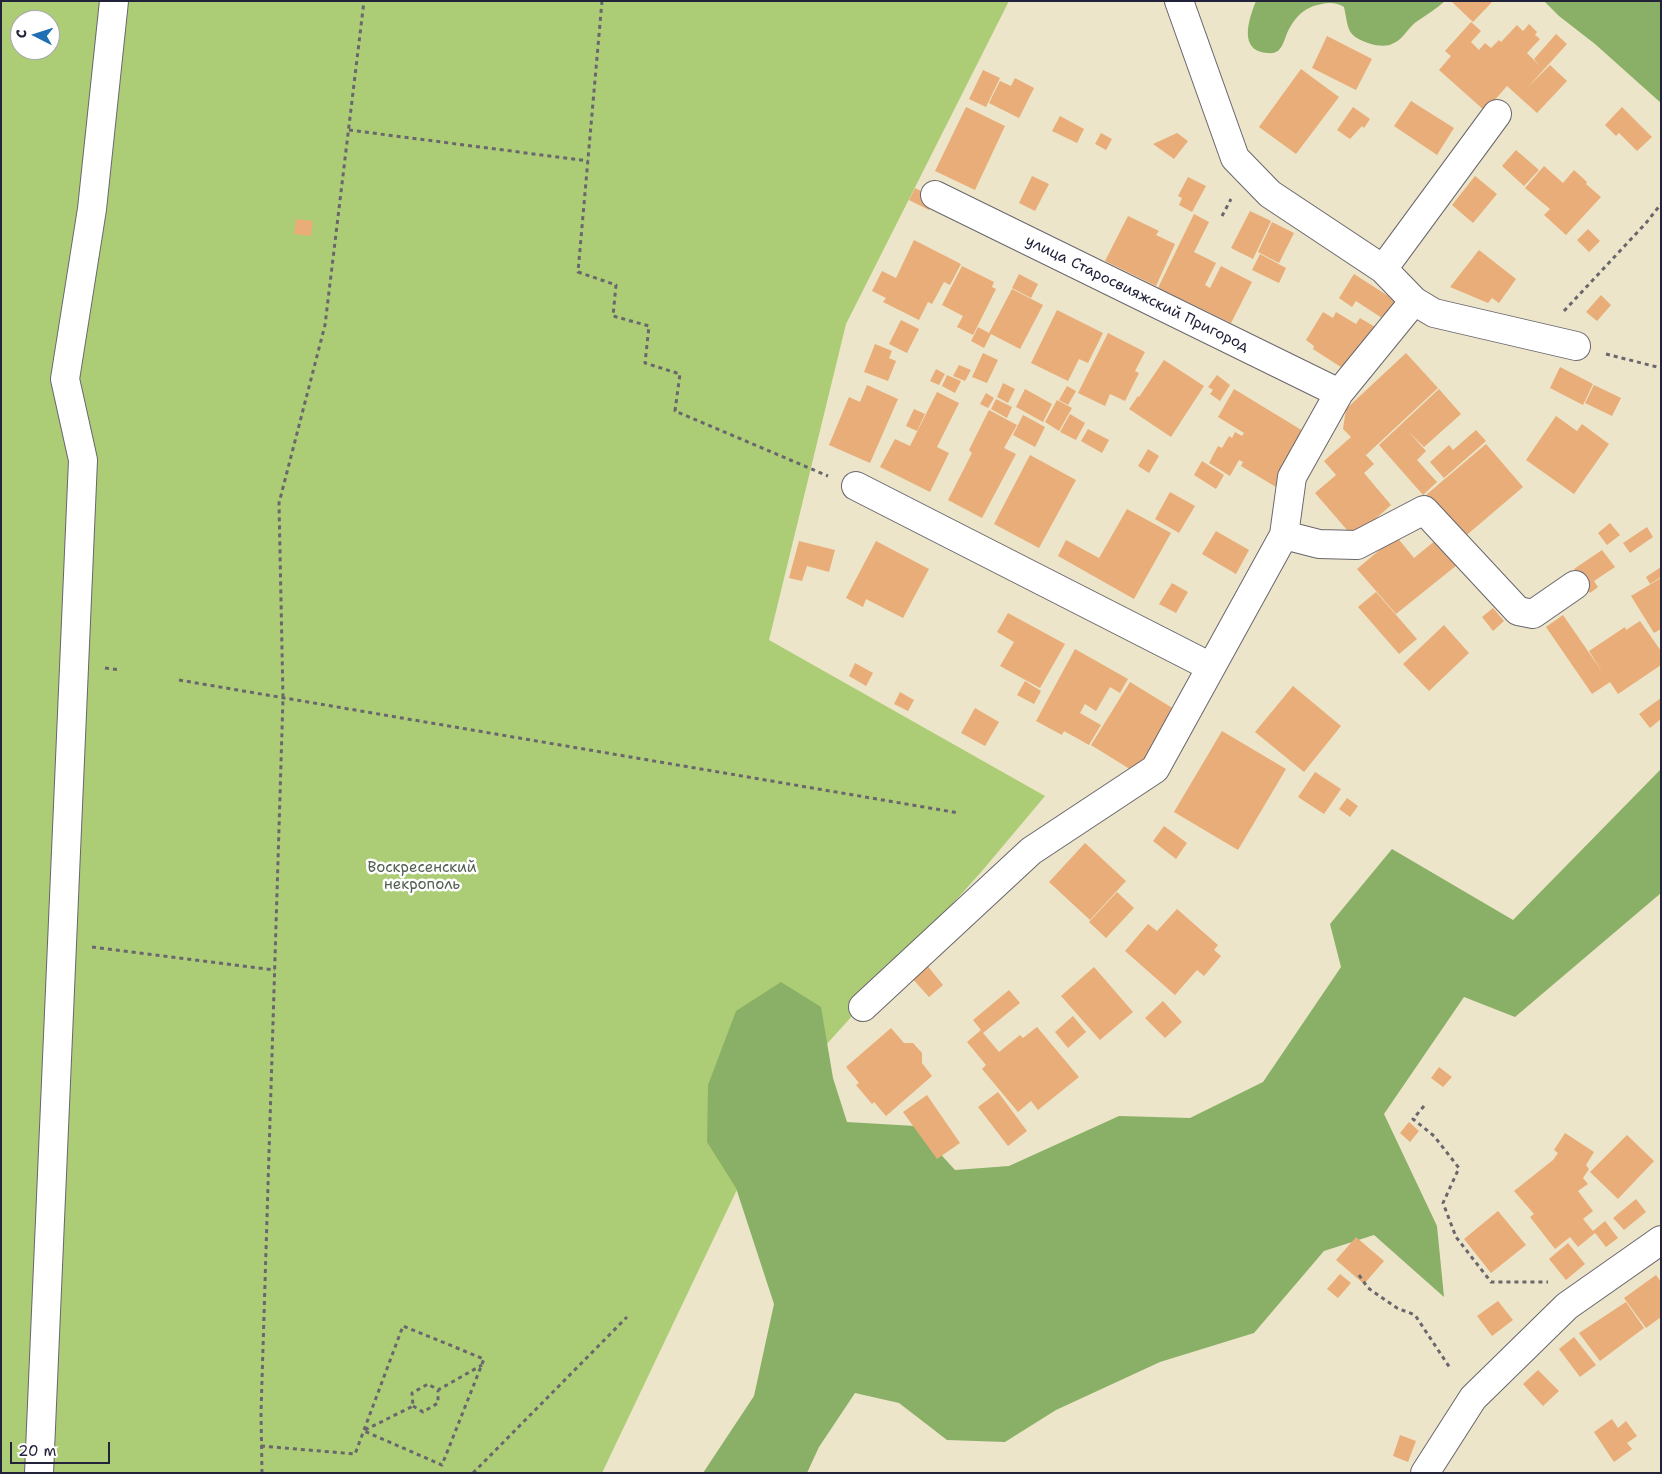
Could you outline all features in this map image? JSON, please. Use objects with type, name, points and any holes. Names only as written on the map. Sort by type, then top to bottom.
[{"type":"street","points":[[39,1473],[83,460],[65,379],[92,209],[114,1]]},
{"type":"street","points":[[1179,1],[1235,158],[1270,194],[1383,269],[1414,301],[1434,313],[1576,346]]},
{"type":"street","points":[[1383,269],[1497,114]]},
{"type":"street","name":"улица Старосвияжский Пригород","points":[[935,195],[1339,393]]},
{"type":"street","points":[[862,1007],[1031,851],[1155,769],[1284,535],[1292,478],[1339,393],[1414,301]]},
{"type":"street","points":[[856,486],[1211,667]]},
{"type":"street","points":[[1284,535],[1319,544],[1357,545],[1424,510],[1518,612],[1533,614],[1575,585]]},
{"type":"street","points":[[1425,1473],[1473,1398],[1567,1306],[1661,1240]]},
{"type":"path","points":[[262,1473],[261,1446],[283,698],[279,503],[326,325],[364,1]]},
{"type":"path","points":[[602,1],[578,272],[616,285],[613,316],[649,326],[645,363],[680,374],[675,411],[810,470],[856,486]]},
{"type":"path","points":[[349,130],[588,161]]},
{"type":"path","points":[[1540,337],[1646,223],[1661,204]]},
{"type":"path","points":[[1576,346],[1661,368]]},
{"type":"path","points":[[179,680],[959,812]]},
{"type":"path","points":[[62,944],[275,970]]},
{"type":"path","points":[[1424,1106],[1413,1119],[1434,1136],[1459,1168],[1443,1203],[1456,1237],[1492,1282],[1548,1281],[1567,1306]]},
{"type":"path","points":[[1359,1275],[1368,1288],[1397,1308],[1415,1315],[1450,1368]]},
{"type":"path","points":[[473,1473],[627,1317]]},
{"type":"path","points":[[261,1446],[355,1454],[403,1326],[484,1359],[442,1465],[364,1431]]},
{"type":"path","points":[[438,1390],[482,1365]]},
{"type":"path","points":[[413,1406],[412,1393],[428,1384],[438,1390]]},
{"type":"path","points":[[413,1406],[423,1412],[438,1403],[438,1390]]},
{"type":"path","points":[[364,1431],[413,1406]]},
{"type":"green space","name":"Воскресенский некрополь","points":[[1,1],[1009,1],[846,324],[769,640],[1045,796],[982,871],[783,1093],[602,1473],[1,1473]]},
{"type":"green space","points":[[1256,1],[1445,1],[1410,27],[1397,41],[1382,46],[1363,41],[1353,35],[1348,27],[1344,7],[1325,3],[1309,8],[1295,19],[1280,49],[1271,53],[1254,49],[1250,44],[1248,37],[1249,22]]},
{"type":"green space","points":[[1544,1],[1661,1],[1661,103],[1595,44],[1559,16]]},
{"type":"green space","points":[[1661,769],[1661,893],[1515,1017],[1464,997],[1384,1114],[1437,1226],[1444,1297],[1374,1235],[1324,1251],[1254,1333],[1160,1362],[1056,1410],[1005,1442],[947,1440],[899,1403],[855,1393],[819,1447],[807,1473],[703,1473],[754,1396],[774,1304],[736,1188],[707,1142],[708,1085],[736,1011],[781,982],[821,1007],[833,1078],[847,1122],[915,1126],[955,1170],[1009,1166],[1119,1116],[1190,1118],[1263,1082],[1341,967],[1330,924],[1392,849],[1513,920]]},
{"type":"building","points":[[1451,1],[1493,1],[1473,22]]},
{"type":"building","points":[[1471,22],[1481,31],[1471,42],[1479,50],[1485,43],[1491,48],[1499,40],[1501,42],[1517,25],[1523,31],[1529,24],[1537,32],[1535,35],[1540,39],[1527,53],[1540,66],[1534,59],[1556,34],[1567,44],[1527,88],[1550,65],[1567,81],[1537,113],[1507,86],[1485,111],[1439,70],[1451,56],[1445,51]]},
{"type":"building","points":[[1327,36],[1372,59],[1356,90],[1312,68]]},
{"type":"building","points":[[1301,69],[1339,97],[1296,154],[1259,127]]},
{"type":"building","points":[[983,70],[1000,78],[986,107],[969,99]]},
{"type":"building","points":[[1015,78],[1034,88],[1019,118],[989,103],[1000,81],[1011,86]]},
{"type":"building","points":[[1411,101],[1454,128],[1437,155],[1394,126]]},
{"type":"building","points":[[966,107],[1005,126],[975,190],[935,171]]},
{"type":"building","points":[[1353,107],[1370,119],[1364,128],[1362,126],[1350,139],[1337,130]]},
{"type":"building","points":[[1622,107],[1652,137],[1637,151],[1619,133],[1616,136],[1605,125]]},
{"type":"building","points":[[1060,116],[1084,129],[1077,143],[1052,131]]},
{"type":"building","points":[[1101,133],[1112,139],[1106,150],[1095,144]]},
{"type":"building","points":[[1177,133],[1188,141],[1174,159],[1153,144]]},
{"type":"building","points":[[1516,150],[1539,170],[1524,186],[1502,166]]},
{"type":"building","points":[[1544,166],[1563,183],[1574,170],[1601,197],[1566,235],[1544,215],[1550,209],[1525,188]]},
{"type":"building","points":[[1032,176],[1049,184],[1035,211],[1019,203]]},
{"type":"building","points":[[1475,176],[1497,194],[1473,223],[1452,205]]},
{"type":"building","points":[[1188,177],[1206,186],[1192,212],[1179,205],[1182,198],[1178,196]]},
{"type":"building","points":[[915,188],[935,198],[929,210],[909,200]]},
{"type":"building","points":[[1250,211],[1271,221],[1253,259],[1231,248]]},
{"type":"building","points":[[1194,214],[1209,222],[1194,252],[1216,263],[1205,285],[1210,288],[1221,266],[1252,282],[1231,323],[1158,288]]},
{"type":"building","points":[[1128,216],[1159,231],[1156,235],[1175,244],[1156,286],[1105,261]]},
{"type":"building","points":[[296,219],[313,221],[311,236],[294,234]]},
{"type":"building","points":[[1272,222],[1294,233],[1279,263],[1258,252]]},
{"type":"building","points":[[1588,229],[1600,241],[1589,252],[1577,240]]},
{"type":"building","points":[[914,240],[961,264],[950,285],[944,282],[932,304],[928,302],[919,320],[883,302],[886,298],[872,291],[882,271],[896,278]]},
{"type":"building","points":[[1479,250],[1516,279],[1499,303],[1492,298],[1488,303],[1450,287]]},
{"type":"building","points":[[1260,254],[1286,268],[1279,283],[1252,270]]},
{"type":"building","points":[[962,266],[994,282],[992,287],[996,289],[973,335],[957,327],[963,316],[942,305]]},
{"type":"building","points":[[1019,274],[1038,284],[1031,298],[1012,288]]},
{"type":"building","points":[[1354,274],[1396,301],[1385,320],[1356,301],[1352,307],[1339,298]]},
{"type":"building","points":[[1012,289],[1043,305],[1020,349],[991,334],[984,348],[971,341],[978,327],[989,333]]},
{"type":"building","points":[[1601,295],[1611,305],[1597,321],[1586,312]]},
{"type":"building","points":[[1057,310],[1103,333],[1088,363],[1079,359],[1068,381],[1031,363]]},
{"type":"building","points":[[1323,312],[1333,318],[1336,312],[1356,324],[1360,318],[1375,327],[1347,371],[1313,349],[1314,346],[1306,340]]},
{"type":"building","points":[[901,320],[919,329],[907,353],[889,344]]},
{"type":"building","points":[[1108,333],[1145,352],[1135,371],[1139,373],[1125,401],[1110,394],[1105,406],[1078,393]]},
{"type":"building","points":[[875,344],[892,351],[889,358],[896,361],[888,381],[864,372]]},
{"type":"building","points":[[983,353],[998,360],[987,383],[972,377]]},
{"type":"building","points":[[1406,353],[1438,388],[1366,455],[1362,451],[1374,464],[1364,473],[1391,505],[1354,538],[1315,493],[1336,475],[1324,461],[1351,437],[1343,429],[1346,409]]},
{"type":"building","points":[[1164,360],[1204,386],[1171,437],[1129,409]]},
{"type":"building","points":[[959,365],[971,370],[965,381],[953,376]]},
{"type":"building","points":[[1560,367],[1593,384],[1583,405],[1550,388]]},
{"type":"building","points":[[936,369],[945,374],[939,385],[930,381]]},
{"type":"building","points":[[947,375],[961,381],[955,393],[942,386]]},
{"type":"building","points":[[1217,375],[1230,385],[1220,401],[1210,394],[1213,390],[1208,387]]},
{"type":"building","points":[[1003,383],[1015,389],[1008,403],[997,397]]},
{"type":"building","points":[[867,385],[898,399],[870,463],[829,445],[849,397],[860,402]]},
{"type":"building","points":[[1594,385],[1621,398],[1612,416],[1585,403]]},
{"type":"building","points":[[1067,386],[1076,391],[1068,405],[1059,400]]},
{"type":"building","points":[[1025,389],[1052,404],[1043,422],[1016,407]]},
{"type":"building","points":[[1234,389],[1308,434],[1276,487],[1241,466],[1243,462],[1239,460],[1230,476],[1209,463],[1218,446],[1222,448],[1229,436],[1232,438],[1235,432],[1242,436],[1244,433],[1218,417]]},
{"type":"building","points":[[1439,389],[1461,414],[1424,447],[1408,431],[1426,451],[1417,460],[1437,482],[1423,495],[1379,445]]},
{"type":"building","points":[[937,392],[959,403],[937,447],[949,453],[930,492],[880,467],[895,439],[910,446]]},
{"type":"building","points":[[986,393],[994,398],[988,408],[980,404]]},
{"type":"building","points":[[996,399],[1012,407],[1007,418],[991,409]]},
{"type":"building","points":[[1057,400],[1072,408],[1059,431],[1045,422]]},
{"type":"building","points":[[914,409],[925,414],[917,431],[906,426]]},
{"type":"building","points":[[989,410],[1017,425],[1004,448],[1016,454],[982,518],[948,500],[972,453],[969,450]]},
{"type":"building","points":[[1070,414],[1085,423],[1076,440],[1060,432]]},
{"type":"building","points":[[1023,415],[1045,427],[1035,447],[1013,435]]},
{"type":"building","points":[[1556,416],[1577,431],[1582,424],[1609,444],[1574,494],[1526,460]]},
{"type":"building","points":[[1088,429],[1109,440],[1102,453],[1081,441]]},
{"type":"building","points":[[1476,430],[1486,441],[1444,478],[1430,462],[1449,445],[1453,450]]},
{"type":"building","points":[[1486,444],[1523,487],[1462,539],[1426,495]]},
{"type":"building","points":[[1148,449],[1159,456],[1149,473],[1138,466]]},
{"type":"building","points":[[1030,455],[1076,480],[1039,548],[994,524]]},
{"type":"building","points":[[1202,461],[1224,475],[1216,489],[1194,475]]},
{"type":"building","points":[[1170,492],[1195,506],[1179,533],[1155,519]]},
{"type":"building","points":[[1127,509],[1171,533],[1134,599],[1058,556],[1066,540],[1099,558]]},
{"type":"building","points":[[1610,523],[1620,535],[1607,545],[1598,533]]},
{"type":"building","points":[[1647,527],[1653,537],[1630,553],[1623,543]]},
{"type":"building","points":[[1216,531],[1249,550],[1236,574],[1202,554]]},
{"type":"building","points":[[1396,536],[1414,558],[1436,540],[1457,565],[1396,614],[1357,569]]},
{"type":"building","points":[[799,541],[835,550],[829,572],[807,566],[802,581],[789,578]]},
{"type":"building","points":[[876,541],[929,569],[903,618],[866,599],[863,607],[846,598]]},
{"type":"building","points":[[1602,550],[1615,567],[1594,581],[1598,587],[1590,593],[1574,569]]},
{"type":"building","points":[[1661,567],[1661,577],[1650,584],[1646,577]]},
{"type":"building","points":[[1661,578],[1661,629],[1654,633],[1631,596]]},
{"type":"building","points":[[1172,583],[1188,592],[1176,613],[1159,604]]},
{"type":"building","points":[[1376,592],[1417,639],[1399,654],[1358,607]]},
{"type":"building","points":[[1493,608],[1504,621],[1493,631],[1482,617]]},
{"type":"building","points":[[1008,613],[1065,644],[1040,688],[1000,666],[1014,642],[997,632]]},
{"type":"building","points":[[1563,615],[1603,673],[1589,651],[1625,627],[1626,630],[1640,621],[1661,651],[1661,665],[1618,694],[1610,682],[1592,694],[1546,627]]},
{"type":"building","points":[[1444,625],[1469,653],[1429,691],[1403,664]]},
{"type":"building","points":[[1075,649],[1128,679],[1120,693],[1110,687],[1096,711],[1085,704],[1080,713],[1101,725],[1089,745],[1064,731],[1062,735],[1036,721]]},
{"type":"building","points":[[855,663],[873,673],[866,686],[849,676]]},
{"type":"building","points":[[1025,681],[1041,691],[1034,704],[1017,695]]},
{"type":"building","points":[[1130,682],[1179,712],[1141,776],[1091,745]]},
{"type":"building","points":[[1293,686],[1341,726],[1304,772],[1255,732]]},
{"type":"building","points":[[900,692],[914,700],[908,711],[894,704]]},
{"type":"building","points":[[1661,698],[1661,719],[1650,728],[1639,714]]},
{"type":"building","points":[[975,708],[999,722],[985,746],[961,733]]},
{"type":"building","points":[[1222,731],[1286,769],[1238,850],[1174,812]]},
{"type":"building","points":[[1315,772],[1341,789],[1324,814],[1298,797]]},
{"type":"building","points":[[1347,798],[1358,806],[1350,817],[1339,809]]},
{"type":"building","points":[[1164,826],[1187,843],[1176,859],[1153,841]]},
{"type":"building","points":[[1085,843],[1126,881],[1090,920],[1049,882]]},
{"type":"building","points":[[1117,892],[1134,908],[1106,938],[1089,922]]},
{"type":"building","points":[[1177,909],[1218,945],[1214,950],[1221,956],[1204,976],[1197,970],[1175,995],[1125,951],[1148,924],[1157,931]]},
{"type":"building","points":[[926,964],[943,985],[929,997],[911,977]]},
{"type":"building","points":[[1094,967],[1133,1012],[1100,1040],[1061,996]]},
{"type":"building","points":[[1009,990],[1020,1003],[983,1033],[999,1052],[1020,1035],[1023,1038],[1037,1027],[1079,1077],[1038,1110],[1031,1101],[1018,1112],[982,1069],[986,1065],[967,1042],[981,1030],[973,1020]]},
{"type":"building","points":[[1163,1001],[1182,1022],[1165,1038],[1145,1018]]},
{"type":"building","points":[[1073,1016],[1086,1032],[1068,1048],[1055,1032]]},
{"type":"building","points":[[891,1028],[904,1043],[913,1043],[922,1053],[922,1063],[932,1076],[886,1116],[874,1102],[872,1104],[856,1085],[859,1083],[846,1067]]},
{"type":"building","points":[[1439,1067],[1452,1077],[1443,1087],[1431,1078]]},
{"type":"building","points":[[998,1092],[1027,1131],[1008,1146],[978,1107]]},
{"type":"building","points":[[927,1095],[960,1143],[937,1159],[903,1112]]},
{"type":"building","points":[[1409,1122],[1419,1131],[1410,1142],[1400,1133]]},
{"type":"building","points":[[1565,1133],[1594,1152],[1586,1165],[1589,1169],[1583,1178],[1588,1184],[1578,1191],[1593,1211],[1583,1219],[1593,1231],[1605,1221],[1618,1238],[1606,1247],[1595,1233],[1578,1247],[1570,1237],[1555,1249],[1530,1217],[1534,1214],[1514,1191],[1553,1160],[1558,1153],[1554,1150]]},
{"type":"building","points":[[1627,1135],[1654,1161],[1618,1199],[1590,1172]]},
{"type":"building","points":[[1636,1199],[1646,1212],[1624,1230],[1613,1218]]},
{"type":"building","points":[[1498,1211],[1526,1245],[1491,1273],[1464,1239]]},
{"type":"building","points":[[1356,1237],[1384,1261],[1364,1284],[1336,1260]]},
{"type":"building","points":[[1568,1243],[1585,1264],[1566,1280],[1549,1259]]},
{"type":"building","points":[[1340,1274],[1351,1283],[1338,1298],[1327,1289]]},
{"type":"building","points":[[1656,1275],[1661,1282],[1661,1317],[1646,1328],[1624,1298]]},
{"type":"building","points":[[1498,1301],[1513,1320],[1492,1336],[1477,1316]]},
{"type":"building","points":[[1626,1302],[1644,1328],[1600,1361],[1579,1333]]},
{"type":"building","points":[[1574,1337],[1596,1365],[1580,1377],[1559,1349]]},
{"type":"building","points":[[1538,1370],[1559,1391],[1543,1406],[1523,1384]]},
{"type":"building","points":[[1612,1419],[1618,1428],[1626,1421],[1637,1436],[1627,1443],[1632,1449],[1614,1462],[1594,1432]]},
{"type":"building","points":[[1400,1435],[1416,1441],[1408,1462],[1393,1456]]}]
